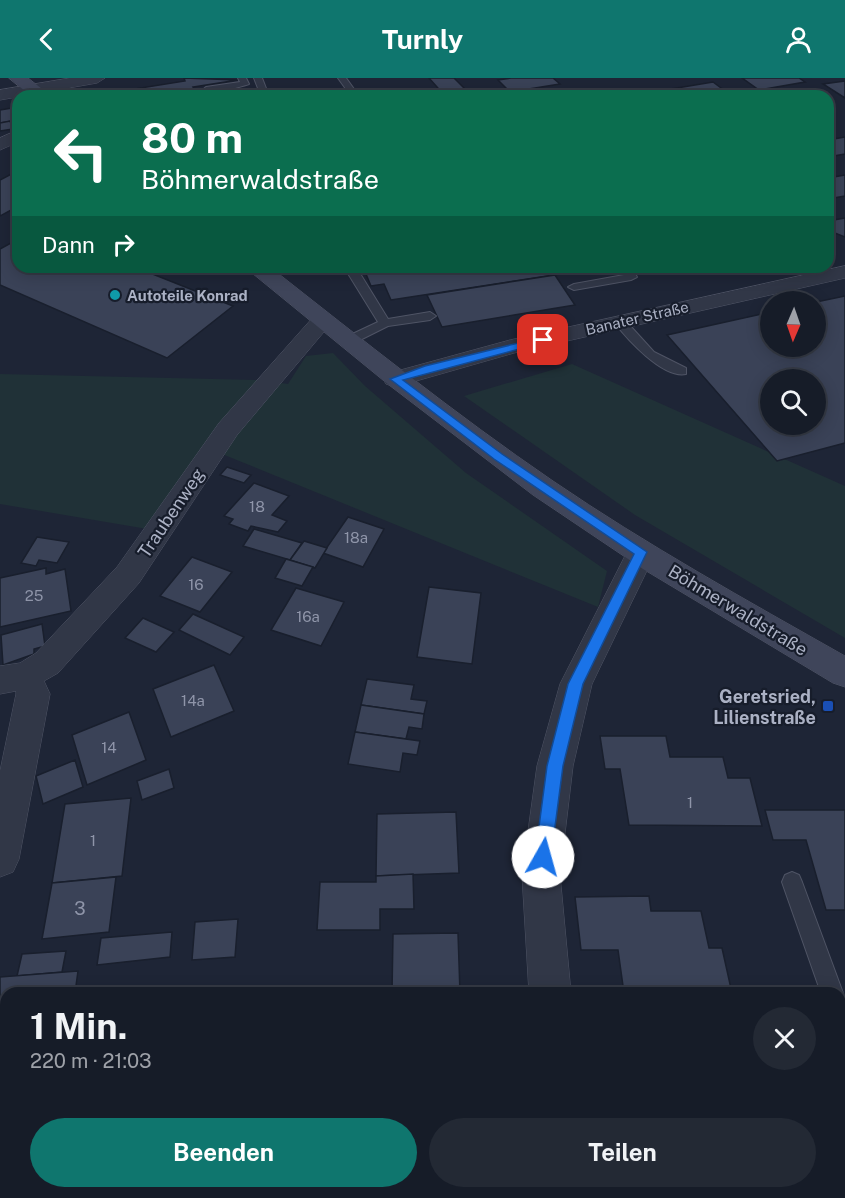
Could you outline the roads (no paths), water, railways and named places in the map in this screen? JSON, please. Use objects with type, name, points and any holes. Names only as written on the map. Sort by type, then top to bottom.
[{"type":"street","points":[[17,78],[33,90]]},
{"type":"street","points":[[49,90],[97,78]]},
{"type":"street","name":"Banater Straße","points":[[395,379],[450,362],[845,272]]},
{"type":"street","name":"Böhmerwaldstraße","points":[[263,273],[395,379],[536,483],[641,552],[845,673]]},
{"type":"street","name":"Traubenweg","points":[[13,678],[47,663],[128,575],[228,429],[323,321]]},
{"type":"street","points":[[550,987],[541,874],[555,766],[576,684],[641,552]]},
{"type":"street","points":[[0,859],[33,694],[13,678]]},
{"type":"lane","points":[[208,90],[245,84],[242,78]]},
{"type":"lane","points":[[354,273],[385,323]]},
{"type":"lane","points":[[574,287],[631,277],[629,273]]},
{"type":"lane","points":[[348,341],[385,323],[430,316]]},
{"type":"lane","points":[[620,322],[650,355],[682,371]]},
{"type":"lane","points":[[792,882],[830,987]]},
{"type":"place","name":"Autoteile Konrad","points":[[115,295]]},
{"type":"place","name":"Geretsried, Lilienstraße","points":[[828,706]]}]
